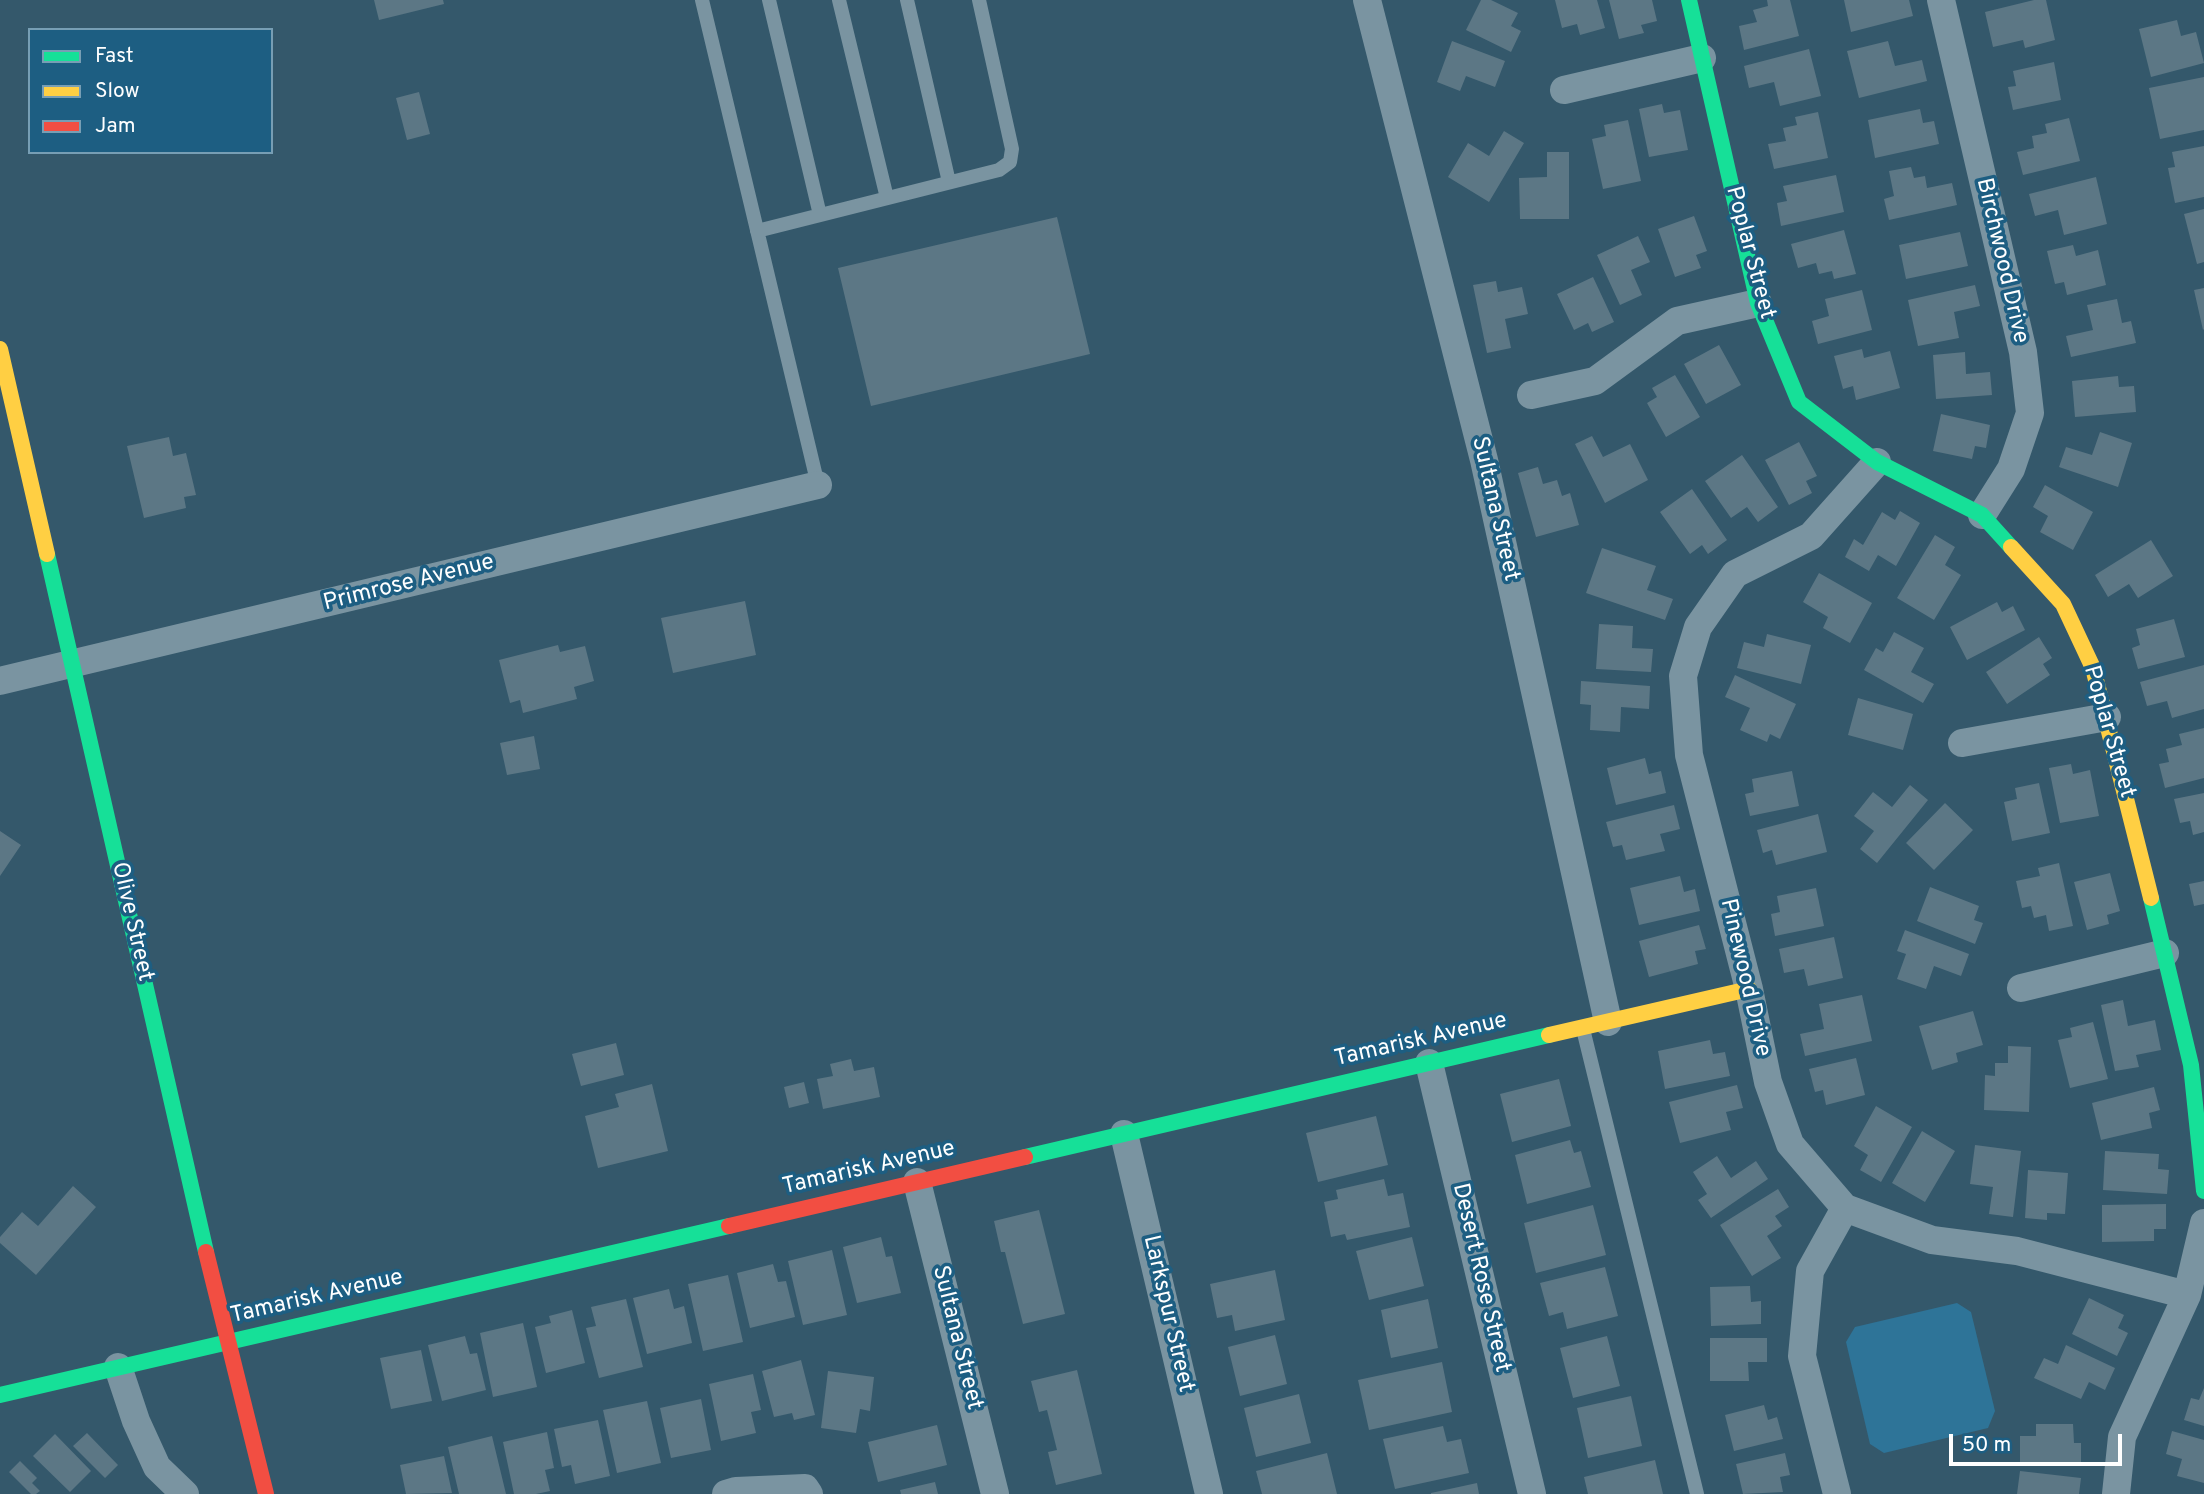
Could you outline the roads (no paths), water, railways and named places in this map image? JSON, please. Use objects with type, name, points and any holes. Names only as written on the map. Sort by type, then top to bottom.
[{"type":"street","name":"Sultana Street","points":[[1367,0],[1484,460],[1595,1025]]},
{"type":"street","name":"Poplar Street","points":[[1689,0],[1758,303],[1800,402],[1877,462],[1982,515],[2063,604],[2093,668],[2191,1065],[2204,1191]]},
{"type":"street","name":"Birchwood Drive","points":[[1941,0],[2023,352],[2030,413],[2011,469],[1982,515]]},
{"type":"street","points":[[1564,90],[1702,58]]},
{"type":"street","points":[[1531,395],[1595,381],[1676,321],[1758,303]]},
{"type":"street","name":"Olive Street","points":[[0,349],[227,1342],[266,1494]]},
{"type":"street","name":"Pinewood Drive","points":[[1877,462],[1811,536],[1735,574],[1698,627],[1683,676],[1689,755],[1749,989],[1768,1082],[1790,1144],[1845,1208],[1932,1240],[2017,1251],[2187,1295]]},
{"type":"street","name":"Primrose Avenue","points":[[0,681],[818,485]]},
{"type":"street","points":[[1962,743],[2107,717]]},
{"type":"street","points":[[2021,988],[2165,953]]},
{"type":"street","name":"Tamarisk Avenue","points":[[0,1395],[1749,989]]},
{"type":"street","name":"Desert Rose Street","points":[[1429,1063],[1532,1494]]},
{"type":"street","name":"Larkspur Street","points":[[1124,1134],[1209,1494]]},
{"type":"street","name":"Sultana Street","points":[[917,1182],[995,1494]]},
{"type":"street","points":[[1837,1494],[1802,1356],[1810,1271],[1845,1208]]},
{"type":"street","points":[[2116,1494],[2122,1437],[2187,1295],[2204,1223]]},
{"type":"street","points":[[118,1367],[136,1422],[158,1466],[179,1493]]},
{"type":"street","points":[[726,1494],[736,1491],[807,1491]]},
{"type":"lane","points":[[702,0],[818,485]]},
{"type":"lane","points":[[769,0],[820,215]]},
{"type":"lane","points":[[839,0],[887,198]]},
{"type":"lane","points":[[907,0],[949,182]]},
{"type":"lane","points":[[757,231],[999,170],[1010,162],[1012,149],[979,0]]},
{"type":"lane","points":[[1595,1025],[1697,1494]]}]
